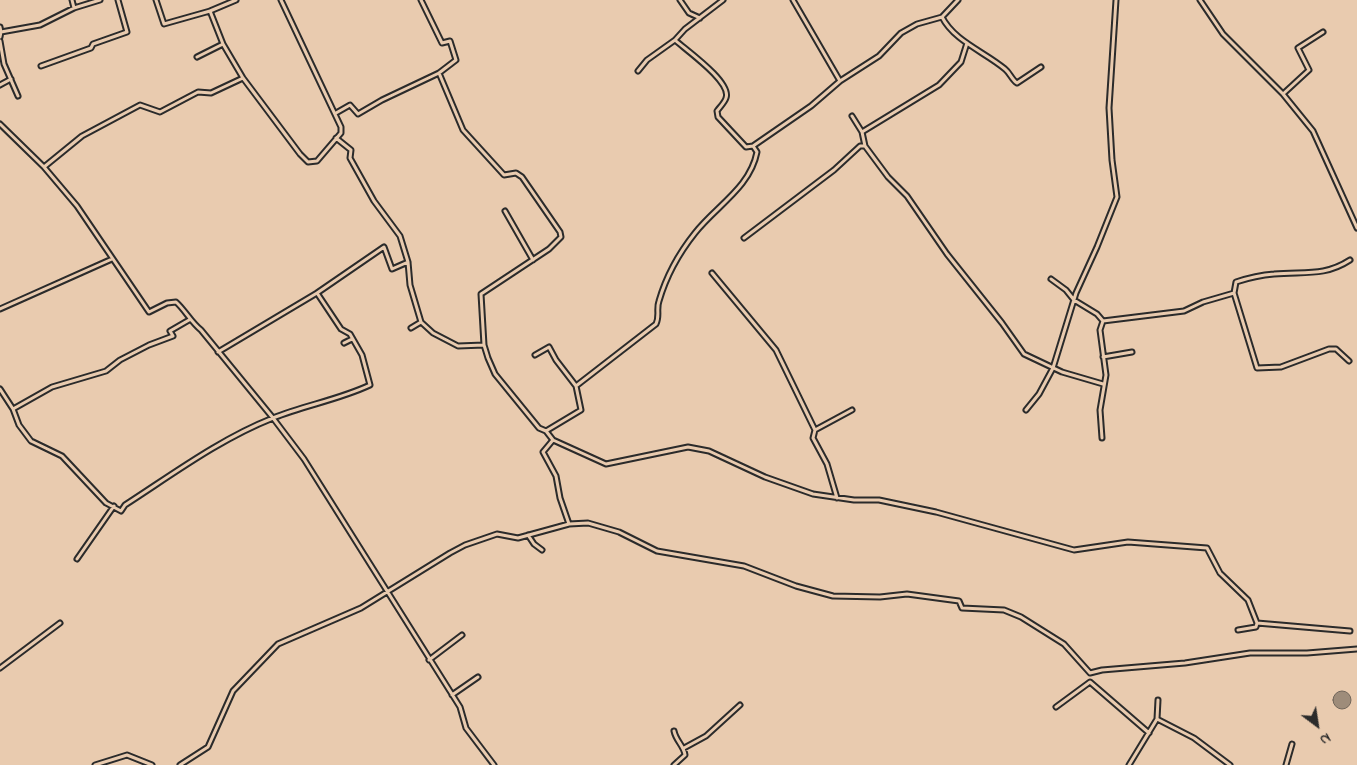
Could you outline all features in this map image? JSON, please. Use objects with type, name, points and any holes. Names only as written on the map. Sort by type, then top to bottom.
[{"type":"street","points":[[72,0],[74,8]]},
{"type":"street","points":[[1,32],[40,25],[74,8],[100,0]]},
{"type":"street","points":[[41,66],[73,56],[91,48],[93,44],[127,32],[118,0]]},
{"type":"street","points":[[156,0],[164,24],[210,11],[236,0]]},
{"type":"street","points":[[210,11],[223,44],[243,78],[308,162],[317,162],[341,133],[341,127],[281,0]]},
{"type":"street","points":[[336,114],[350,105],[358,114],[382,100],[439,73],[456,60],[450,41],[442,43],[421,0]]},
{"type":"street","points":[[680,0],[689,13],[700,18]]},
{"type":"street","points":[[638,71],[648,60],[723,0]]},
{"type":"street","points":[[793,0],[840,81]]},
{"type":"street","points":[[675,40],[707,65],[726,91],[727,97],[717,111],[718,117],[746,146],[754,146],[811,106],[840,81],[879,56],[901,33],[917,24],[942,17],[958,0]]},
{"type":"street","points":[[1026,410],[1039,394],[1053,368],[1074,300],[1118,197],[1112,160],[1110,108],[1116,0]]},
{"type":"street","points":[[1200,0],[1223,34],[1283,94],[1313,131],[1357,228]]},
{"type":"street","points":[[942,17],[946,24],[968,43],[1007,71],[1017,83],[1041,67]]},
{"type":"street","points":[[0,27],[4,64],[18,96]]},
{"type":"street","points":[[1283,94],[1309,70],[1298,48],[1323,32]]},
{"type":"street","points":[[862,132],[939,86],[961,62],[968,43]]},
{"type":"street","points":[[197,57],[223,44]]},
{"type":"street","points":[[439,73],[463,130],[504,175],[516,172],[522,178],[560,232],[561,237],[549,249],[481,294],[484,345],[495,374],[539,428],[546,431],[553,440],[606,464],[688,447],[709,452],[813,494],[837,498],[879,500],[936,512],[1074,550],[1128,542],[1207,548],[1220,573],[1248,600],[1257,623]]},
{"type":"street","points":[[44,168],[82,136],[140,105],[160,112],[198,92],[211,93],[243,78]]},
{"type":"street","points":[[0,85],[11,79]]},
{"type":"street","points":[[852,116],[862,132],[865,146],[888,177],[907,196],[947,254],[1024,354],[1053,368],[1103,384]]},
{"type":"street","points":[[0,124],[44,168],[77,206],[149,312],[167,303],[176,302],[189,320],[201,330],[273,418],[304,459],[388,590],[429,660],[460,707],[466,728],[494,765]]},
{"type":"street","points":[[336,138],[351,150],[350,158],[374,201],[400,236],[408,262],[410,285],[421,322],[433,333],[458,346],[484,345]]},
{"type":"street","points":[[576,386],[656,324],[659,314],[657,306],[678,257],[698,229],[733,195],[754,166],[757,152],[754,146]]},
{"type":"street","points":[[744,238],[834,170],[860,146],[865,146]]},
{"type":"street","points":[[505,211],[533,260]]},
{"type":"street","points":[[218,352],[318,293],[384,247],[392,269],[408,262]]},
{"type":"street","points":[[0,309],[112,259]]},
{"type":"street","points":[[1349,361],[1336,349],[1330,349],[1281,367],[1257,368],[1234,293],[1236,282],[1250,278],[1274,274],[1318,274],[1350,260]]},
{"type":"street","points":[[712,273],[776,350],[815,430],[813,438],[827,464],[837,498]]},
{"type":"street","points":[[1051,280],[1066,290],[1074,300],[1097,314],[1103,321]]},
{"type":"street","points":[[0,389],[13,409],[19,425],[31,441],[62,456],[106,503],[121,510],[125,504],[201,455],[273,418],[348,396],[370,385],[362,355],[350,334],[341,329],[318,293]]},
{"type":"street","points":[[1103,321],[1184,311],[1203,302],[1234,293]]},
{"type":"street","points":[[13,409],[52,387],[106,371],[120,360],[149,344],[173,336],[170,331],[189,320]]},
{"type":"street","points":[[1102,438],[1100,410],[1106,375],[1100,330],[1103,321]]},
{"type":"street","points":[[411,328],[421,322]]},
{"type":"street","points":[[344,343],[352,339]]},
{"type":"street","points":[[535,356],[549,347],[556,360],[576,386],[581,410],[546,431]]},
{"type":"street","points":[[1103,357],[1132,352]]},
{"type":"street","points":[[815,430],[852,410]]},
{"type":"street","points":[[553,440],[543,452],[556,476],[560,498],[569,524]]},
{"type":"street","points":[[76,559],[114,506]]},
{"type":"street","points":[[180,765],[208,747],[233,691],[278,644],[361,608],[465,545],[497,534],[518,538],[569,524],[588,523],[611,529],[657,551],[744,566],[796,586],[832,596],[907,594],[954,599],[958,601],[962,608],[1004,610],[1021,617],[1064,644],[1090,673],[1102,670],[1185,663],[1250,653],[1307,653],[1357,649]]},
{"type":"street","points":[[528,536],[542,550]]},
{"type":"street","points":[[0,668],[60,623]]},
{"type":"street","points":[[1238,630],[1256,627],[1257,623]]},
{"type":"street","points":[[1257,623],[1350,631]]},
{"type":"street","points":[[429,660],[462,635]]},
{"type":"street","points":[[452,695],[478,678]]},
{"type":"street","points":[[1056,707],[1090,682],[1149,733]]},
{"type":"street","points":[[1129,765],[1156,719],[1158,700]]},
{"type":"street","points":[[684,748],[706,736],[740,705]]},
{"type":"street","points":[[1156,719],[1194,738],[1230,765]]},
{"type":"street","points":[[674,731],[676,738],[684,748],[685,755],[674,765]]},
{"type":"street","points":[[1286,765],[1292,744]]},
{"type":"street","points":[[95,765],[127,756],[152,765]]},
{"type":"shaded area","points":[[1342,691],[1348,694],[1351,700],[1348,706],[1342,709],[1336,706],[1333,700],[1336,694]]}]
